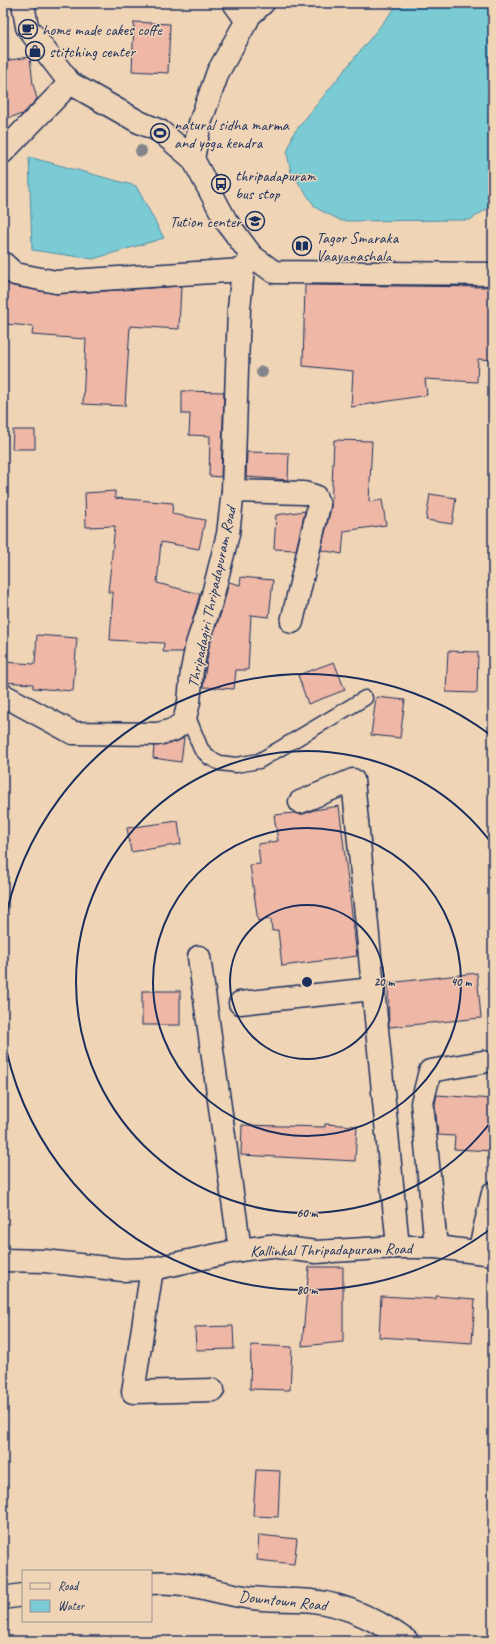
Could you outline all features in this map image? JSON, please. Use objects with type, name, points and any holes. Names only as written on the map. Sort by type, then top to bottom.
[{"type":"street","points":[[23,3],[27,27],[70,83],[140,122],[160,131],[193,158],[248,263]]},
{"type":"street","points":[[234,3],[247,21]]},
{"type":"street","points":[[193,158],[200,123],[218,72],[250,15],[263,3]]},
{"type":"street","points":[[3,152],[70,83]]},
{"type":"street","points":[[3,263],[15,274],[56,282],[248,263],[274,272],[493,274]]},
{"type":"street","name":"Thripadagiri Thripadapuram Road","points":[[3,695],[73,733],[158,734],[173,730],[184,722],[189,702],[192,670],[197,644],[210,606],[228,534],[233,491],[239,308],[248,263]]},
{"type":"street","points":[[233,491],[304,493],[315,496],[319,505],[292,622]]},
{"type":"street","points":[[300,802],[353,780],[398,1247]]},
{"type":"street","points":[[199,957],[240,1250]]},
{"type":"street","points":[[240,1003],[373,989]]},
{"type":"street","points":[[436,1247],[422,1103],[423,1096],[430,1071],[483,1062]]},
{"type":"street","points":[[486,1253],[493,1193]]},
{"type":"street","name":"Kallinkal Thripadapuram Road","points":[[3,1260],[45,1260],[123,1270],[152,1270],[240,1250],[270,1246],[316,1252],[398,1247],[436,1247],[486,1253]]},
{"type":"street","points":[[152,1270],[133,1392],[213,1390]]},
{"type":"street","name":"Downtown Road","points":[[152,1583],[184,1584],[246,1598],[296,1600],[324,1603],[369,1618],[392,1630],[407,1641]]},
{"type":"street","points":[[3,1598],[22,1595]]},
{"type":"lane","points":[[186,712],[201,749],[210,758],[220,763],[236,765],[259,761],[364,698]]},
{"type":"water","points":[[399,3],[493,3],[493,201],[491,206],[470,220],[342,221],[316,208],[291,172],[287,153],[293,134]]},
{"type":"water","points":[[29,157],[136,186],[164,238],[93,259],[32,250]]},
{"type":"building","points":[[134,22],[170,24],[168,73],[132,71]]},
{"type":"building","points":[[30,57],[33,84],[37,99],[23,114],[3,119],[3,61]]},
{"type":"building","points":[[3,280],[13,286],[57,294],[181,286],[179,329],[130,326],[125,406],[83,404],[86,339],[32,335],[33,326],[3,324]]},
{"type":"building","points":[[305,285],[493,287],[493,360],[478,359],[477,382],[425,379],[427,395],[351,407],[353,371],[303,366]]},
{"type":"building","points":[[182,391],[224,392],[221,477],[209,476],[210,436],[189,435],[190,414],[182,414]]},
{"type":"building","points":[[13,430],[35,430],[35,449],[12,449]]},
{"type":"building","points":[[334,440],[372,441],[369,502],[382,500],[386,525],[344,531],[342,554],[321,550],[331,508]]},
{"type":"building","points":[[247,452],[289,453],[288,480],[246,477]]},
{"type":"building","points":[[115,491],[115,498],[173,503],[172,514],[205,520],[199,549],[161,542],[157,583],[200,594],[183,652],[163,652],[164,643],[110,640],[113,592],[108,592],[115,526],[86,527],[85,493]]},
{"type":"building","points":[[430,494],[456,498],[452,524],[426,520]]},
{"type":"building","points":[[305,511],[296,550],[274,549],[276,515]]},
{"type":"building","points":[[241,577],[273,580],[269,617],[251,615],[248,670],[236,670],[234,689],[203,687],[209,647],[222,610],[229,582],[240,585]]},
{"type":"building","points":[[37,635],[77,638],[73,691],[33,688],[33,684],[3,682],[3,662],[35,664]]},
{"type":"building","points":[[448,651],[478,652],[477,693],[446,692]]},
{"type":"building","points":[[334,662],[345,690],[308,704],[298,675]]},
{"type":"building","points":[[376,697],[405,700],[400,738],[371,735]]},
{"type":"building","points":[[184,738],[181,762],[153,758],[154,746],[176,742]]},
{"type":"building","points":[[339,806],[357,956],[282,966],[278,930],[272,931],[271,919],[258,921],[250,865],[260,864],[258,844],[278,841],[274,815],[294,813],[304,814],[314,810]]},
{"type":"building","points":[[178,821],[181,844],[131,852],[127,828]]},
{"type":"building","points":[[477,973],[481,1018],[389,1027],[388,983]]},
{"type":"building","points":[[142,991],[180,991],[180,1025],[142,1025]]},
{"type":"building","points":[[437,1095],[493,1099],[493,1151],[454,1149],[455,1136],[438,1135],[435,1104]]},
{"type":"building","points":[[325,1124],[357,1126],[355,1161],[241,1155],[242,1125],[325,1127]]},
{"type":"building","points":[[309,1267],[343,1267],[343,1342],[302,1346]]},
{"type":"building","points":[[381,1296],[436,1299],[436,1296],[475,1299],[472,1343],[379,1337]]},
{"type":"building","points":[[233,1326],[234,1349],[196,1350],[195,1327]]},
{"type":"building","points":[[251,1345],[292,1347],[290,1390],[250,1389]]},
{"type":"building","points":[[256,1470],[280,1471],[278,1517],[253,1516]]},
{"type":"building","points":[[259,1535],[297,1539],[294,1564],[257,1560]]},
{"type":"place","name":"home made cakes coffe","points":[[28,29]]},
{"type":"place","name":"stitching center","points":[[35,51]]},
{"type":"place","name":"natural sidha marma and yoga kendra","points":[[160,133]]},
{"type":"place","name":"thripadapuram bus stop","points":[[221,184]]},
{"type":"place","name":"Tution center","points":[[255,221]]},
{"type":"place","name":"Tagor Smaraka Vaayanashala","points":[[302,246]]}]
